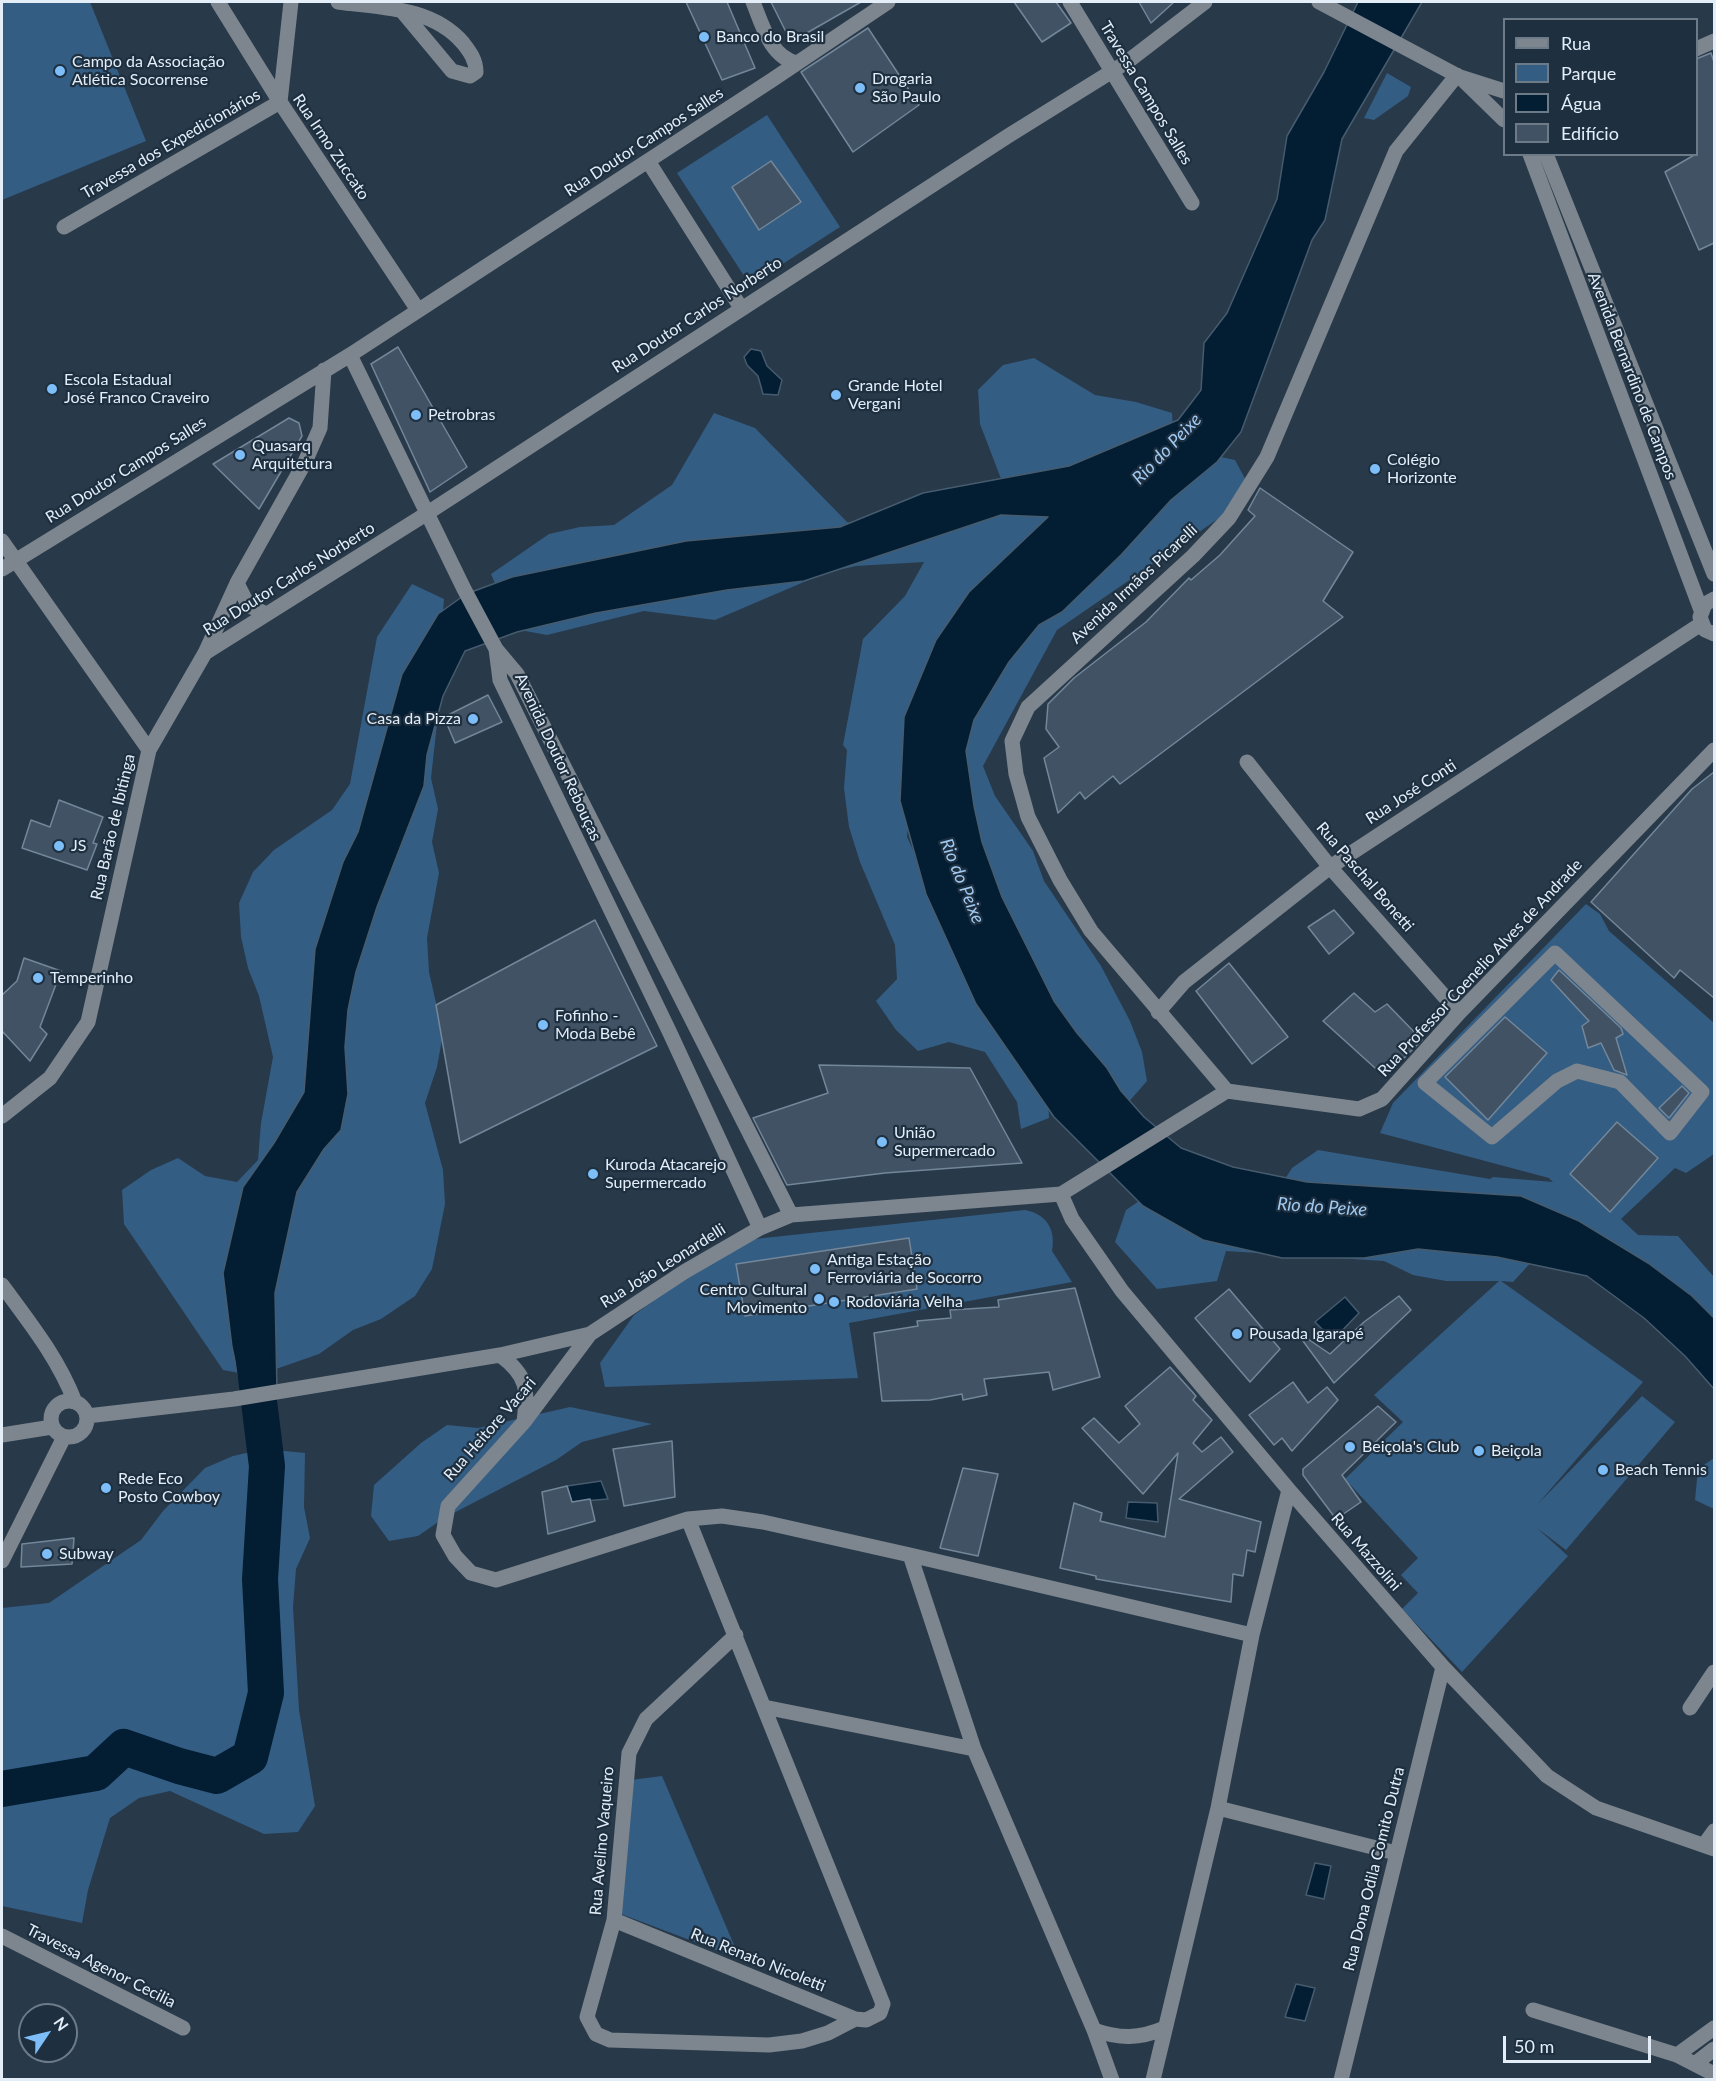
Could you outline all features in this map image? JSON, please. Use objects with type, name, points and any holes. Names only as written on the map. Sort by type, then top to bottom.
[{"type":"street","name":"Rua Irmo Zuccato","points":[[218,2],[280,102],[418,310]]},
{"type":"street","points":[[280,102],[291,2]]},
{"type":"street","points":[[338,2],[402,10],[436,20],[454,33],[471,52],[476,72],[470,76],[461,76],[452,71],[402,10]]},
{"type":"street","points":[[753,2],[770,41],[780,55],[797,63]]},
{"type":"street","name":"Rua Doutor Campos Salles","points":[[8,565],[350,355],[888,2]]},
{"type":"street","name":"Travessa Campos Salles","points":[[1070,2],[1192,203]]},
{"type":"street","name":"Rua Doutor Carlos Norberto","points":[[205,653],[426,514],[741,308],[1112,72],[1205,2]]},
{"type":"street","points":[[1320,2],[1431,59],[1459,76],[1503,91]]},
{"type":"street","points":[[770,41],[772,80]]},
{"type":"street","points":[[1698,48],[1714,41]]},
{"type":"street","points":[[1459,76],[1503,119]]},
{"type":"street","name":"Avenida Irmãos Picarelli","points":[[1227,1091],[1091,931],[1060,880],[1028,818],[1016,774],[1012,741],[1028,707],[1193,556],[1229,518],[1267,457],[1396,152],[1459,76]]},
{"type":"street","name":"Travessa dos Expedicionários","points":[[63,227],[280,102]]},
{"type":"street","name":"Avenida Bernardino de Campos","points":[[1531,156],[1708,628]]},
{"type":"street","name":"Avenida Bernardino de Campos","points":[[1547,156],[1714,574]]},
{"type":"street","points":[[648,161],[741,308]]},
{"type":"street","points":[[350,355],[426,514],[494,645]]},
{"type":"street","name":"Rua Barão de Ibitinga","points":[[2,1116],[50,1078],[88,1022],[149,750],[205,653],[237,583],[305,462],[320,428],[324,370]]},
{"type":"street","points":[[2,541],[8,565],[149,750]]},
{"type":"street","points":[[237,583],[248,605],[266,614]]},
{"type":"street","name":"Rua José Conti","points":[[1158,1012],[1184,982],[1330,867],[1708,628],[1705,604],[1714,599]]},
{"type":"street","name":"Avenida Doutor Rebouças","points":[[494,645],[517,674],[694,1022],[731,1102],[791,1215]]},
{"type":"street","name":"Avenida Doutor Rebouças","points":[[494,645],[500,680],[708,1114],[759,1228]]},
{"type":"street","name":"Rua Professor Coenelio Alves de Andrade","points":[[1227,1091],[1359,1108],[1382,1099],[1459,1013],[1714,750]]},
{"type":"street","name":"Rua Paschal Bonetti","points":[[1247,762],[1330,867],[1459,1013]]},
{"type":"street","points":[[546,777],[565,768]]},
{"type":"street","points":[[606,902],[627,892]]},
{"type":"street","points":[[1537,933],[1555,953],[1702,1092],[1670,1133],[1620,1082],[1577,1071],[1557,1081],[1492,1137],[1425,1083],[1555,953]]},
{"type":"street","points":[[1061,1194],[1083,1183],[1227,1091]]},
{"type":"street","points":[[708,1114],[731,1102]]},
{"type":"street","name":"Rua João Leonardelli","points":[[87,1416],[234,1399],[500,1354],[590,1334],[684,1272],[759,1228],[791,1215],[1061,1194]]},
{"type":"street","name":"Rua Mazzolini","points":[[1061,1194],[1072,1219],[1122,1291],[1289,1490],[1443,1667],[1546,1776],[1596,1808],[1709,1847]]},
{"type":"street","points":[[2,1285],[48,1346],[64,1374],[75,1402],[85,1410],[87,1416],[81,1433],[2,1435]]},
{"type":"street","name":"Rua Heitore Vacari","points":[[590,1334],[524,1422],[448,1506],[443,1535],[455,1556],[471,1573],[496,1580],[688,1518],[722,1516],[763,1522],[910,1555],[1252,1635]]},
{"type":"street","points":[[500,1354],[514,1366],[526,1383],[524,1422]]},
{"type":"street","points":[[2,1561],[58,1432],[51,1415],[53,1409],[63,1402],[75,1402]]},
{"type":"street","points":[[1153,2079],[1218,1808],[1252,1635],[1289,1490]]},
{"type":"street","points":[[688,1518],[883,2004],[880,2013],[874,2018],[855,2019]]},
{"type":"street","points":[[910,1555],[974,1749],[1094,2030],[1112,2079]]},
{"type":"street","name":"Rua Avelino Vaqueiro","points":[[736,1635],[646,1719],[628,1753],[614,1920],[587,2017],[596,2034],[610,2040],[769,2045],[801,2041],[828,2033],[855,2019]]},
{"type":"street","name":"Rua Dona Odila Comito Dutra","points":[[1341,2079],[1443,1667]]},
{"type":"street","points":[[1690,1708],[1714,1672]]},
{"type":"street","points":[[764,1707],[974,1749]]},
{"type":"street","points":[[1218,1808],[1396,1852]]},
{"type":"street","points":[[1709,1847],[1714,1831]]},
{"type":"street","name":"Rua Renato Nicoletti","points":[[614,1920],[855,2019]]},
{"type":"street","name":"Travessa Agenor Cecilia","points":[[2,1936],[183,2028]]},
{"type":"street","points":[[1533,2010],[1677,2055],[1714,2074]]},
{"type":"street","points":[[1094,2030],[1129,2038],[1145,2037],[1165,2028]]},
{"type":"street","points":[[1677,2055],[1714,2028]]},
{"type":"street","points":[[1696,2063],[1714,2049]]},
{"type":"green space","name":"Campo da Associação Atlética Socorrense","points":[[2,2],[90,2],[146,141],[2,200]]},
{"type":"green space","points":[[1387,73],[1411,87],[1408,96],[1374,120],[1364,118]]},
{"type":"green space","points":[[767,115],[840,227],[750,285],[677,173]]},
{"type":"green space","points":[[1034,358],[1095,395],[1136,402],[1172,413],[1174,447],[1235,460],[1250,488],[1228,512],[1057,630],[983,766],[995,796],[1033,851],[1044,881],[1101,966],[1130,1021],[1142,1052],[1147,1081],[1126,1105],[1076,1074],[912,762],[907,837],[967,967],[1047,1084],[1049,1118],[1021,1129],[1017,1102],[985,1052],[949,1042],[918,1051],[896,1030],[876,1001],[897,979],[895,945],[860,862],[849,827],[844,788],[847,750],[843,745],[863,639],[905,596],[924,562],[856,566],[825,573],[715,620],[644,611],[547,635],[514,629],[491,574],[549,534],[580,527],[614,525],[672,485],[714,413],[755,428],[847,522],[883,533],[1008,497],[980,424],[978,390],[1003,365]]},
{"type":"green space","points":[[412,584],[444,599],[441,636],[443,670],[431,778],[438,809],[432,842],[439,873],[427,938],[429,972],[443,1034],[437,1067],[425,1103],[443,1170],[445,1204],[432,1269],[415,1296],[381,1319],[353,1330],[319,1354],[256,1376],[223,1370],[124,1224],[122,1190],[151,1170],[178,1158],[205,1176],[237,1182],[258,1160],[261,1123],[273,1057],[259,996],[248,968],[241,937],[239,903],[253,872],[274,850],[332,810],[350,784],[377,637]]},
{"type":"green space","points":[[1586,904],[1600,914],[1609,931],[1714,1023],[1714,1154],[1686,1173],[1675,1168],[1621,1219],[1638,1235],[1678,1236],[1714,1277],[1714,1342],[1666,1291],[1535,1258],[1513,1282],[1501,1281],[1643,1382],[1537,1505],[1642,1396],[1675,1422],[1566,1550],[1537,1528],[1568,1556],[1462,1672],[1402,1609],[1418,1593],[1401,1575],[1418,1558],[1345,1479],[1403,1422],[1374,1395],[1499,1281],[1446,1281],[1413,1275],[1384,1261],[1226,1251],[1217,1281],[1157,1289],[1115,1242],[1126,1210],[1152,1192],[1276,1193],[1292,1168],[1318,1150],[1490,1179],[1493,1177],[1553,1182],[1549,1178],[1380,1133],[1393,1103]]},
{"type":"green space","name":"Centro Cultural Movimento","points":[[1025,1210],[1039,1215],[1048,1224],[1053,1236],[1052,1251],[1072,1282],[849,1323],[858,1378],[605,1387],[600,1363],[634,1315],[736,1241]]},
{"type":"green space","points":[[570,1407],[652,1424],[582,1442],[556,1460],[444,1518],[418,1536],[389,1541],[371,1516],[374,1485],[421,1443],[447,1425],[478,1428]]},
{"type":"green space","points":[[264,1449],[305,1453],[304,1507],[310,1538],[296,1569],[293,1607],[299,1710],[315,1806],[298,1832],[264,1834],[170,1791],[139,1798],[110,1818],[88,1890],[82,1923],[2,1906],[2,1608],[49,1603],[141,1540],[163,1511],[205,1468],[233,1456]]},
{"type":"green space","points":[[1714,1458],[1714,1509],[1695,1500],[1698,1469]]},
{"type":"green space","points":[[662,1776],[740,1959],[621,1914],[631,1780]]},
{"type":"water","name":"Rio do Peixe","points":[[1358,2],[1422,2],[1342,139],[1325,220],[1312,240],[1241,432],[1217,462],[1171,500],[1121,555],[1062,612],[1039,625],[1009,662],[974,720],[966,751],[982,842],[1002,897],[1054,1001],[1077,1033],[1107,1068],[1121,1091],[1144,1117],[1181,1148],[1233,1167],[1307,1182],[1521,1196],[1579,1221],[1648,1263],[1692,1296],[1714,1318],[1714,1389],[1685,1356],[1644,1318],[1587,1276],[1497,1257],[1418,1249],[1364,1258],[1282,1258],[1203,1240],[1143,1206],[1054,1117],[976,1004],[926,894],[900,801],[904,717],[936,640],[969,592],[1048,517],[1001,515],[804,581],[727,590],[596,613],[517,632],[465,651],[443,696],[427,755],[424,786],[377,907],[356,972],[348,1010],[345,1047],[348,1094],[341,1130],[324,1149],[297,1192],[275,1293],[277,1391],[243,1397],[232,1347],[223,1273],[243,1187],[274,1143],[304,1092],[315,949],[343,862],[358,832],[402,674],[438,614],[466,594],[512,577],[686,541],[840,527],[923,493],[1069,466],[1178,420],[1201,390],[1204,343],[1227,313],[1277,199],[1287,136],[1324,72]]},
{"type":"water","points":[[751,349],[761,351],[767,366],[782,380],[778,395],[763,394],[758,376],[747,365],[744,357]]},
{"type":"water","points":[[1345,1297],[1359,1313],[1333,1340],[1315,1322]]},
{"type":"water","points":[[601,1481],[608,1499],[572,1502],[567,1486]]},
{"type":"water","points":[[1128,1502],[1157,1503],[1158,1522],[1126,1518]]},
{"type":"water","points":[[1315,1863],[1331,1866],[1324,1899],[1306,1895]]},
{"type":"water","points":[[1296,1984],[1315,1988],[1305,2021],[1285,2017]]},
{"type":"building","points":[[686,2],[727,2],[755,68],[722,80]]},
{"type":"building","points":[[771,2],[861,2],[791,42]]},
{"type":"building","points":[[1014,2],[1056,2],[1071,23],[1042,42]]},
{"type":"building","points":[[1139,2],[1174,2],[1151,23]]},
{"type":"building","name":"Drogaria São Paulo","points":[[868,28],[919,105],[853,152],[801,72]]},
{"type":"building","points":[[1711,53],[1714,62],[1714,243],[1699,250],[1665,172],[1693,156],[1698,156],[1698,58]]},
{"type":"building","points":[[771,161],[801,202],[759,230],[732,187]]},
{"type":"building","name":"Petrobras","points":[[398,347],[467,467],[430,492],[371,364]]},
{"type":"building","points":[[289,418],[299,423],[302,436],[259,509],[213,464]]},
{"type":"building","points":[[1260,488],[1353,552],[1323,601],[1343,617],[1120,784],[1113,776],[1085,799],[1080,792],[1058,813],[1044,758],[1059,747],[1046,729],[1048,704],[1074,678],[1146,622],[1189,578],[1191,580],[1220,555],[1255,516],[1248,510]]},
{"type":"building","name":"Casa da Pizza","points":[[488,695],[502,722],[455,743],[444,717]]},
{"type":"building","points":[[1714,772],[1714,998],[1680,970],[1674,978],[1591,902],[1692,789]]},
{"type":"building","name":"JS","points":[[59,800],[103,817],[93,843],[97,844],[87,870],[22,848],[31,820],[50,827]]},
{"type":"building","points":[[1334,910],[1354,933],[1329,954],[1308,927]]},
{"type":"building","name":"Fofinho - Moda Bebê","points":[[595,920],[657,1046],[460,1143],[436,1005]]},
{"type":"building","points":[[24,958],[61,971],[40,1027],[47,1034],[30,1061],[2,1031],[2,995],[17,981]]},
{"type":"building","points":[[1229,963],[1288,1037],[1252,1064],[1196,991]]},
{"type":"building","points":[[1559,970],[1621,1028],[1623,1034],[1616,1038],[1627,1075],[1614,1070],[1601,1043],[1588,1048],[1582,1026],[1589,1021],[1551,980]]},
{"type":"building","points":[[1354,993],[1375,1012],[1387,1004],[1422,1040],[1385,1077],[1323,1021]]},
{"type":"building","points":[[1505,1017],[1547,1053],[1488,1120],[1445,1077]]},
{"type":"building","name":"União Supermercado","points":[[819,1065],[970,1068],[1022,1163],[885,1173],[787,1185],[753,1118],[828,1093]]},
{"type":"building","points":[[1682,1086],[1689,1093],[1669,1118],[1659,1108]]},
{"type":"building","points":[[1617,1122],[1658,1158],[1610,1212],[1570,1174]]},
{"type":"building","points":[[909,1238],[917,1289],[745,1316],[736,1264]]},
{"type":"building","points":[[1075,1288],[1100,1377],[1053,1390],[1049,1372],[984,1379],[987,1395],[963,1400],[962,1394],[930,1400],[882,1401],[874,1333],[918,1326],[917,1321],[951,1318],[950,1310],[999,1307],[998,1300]]},
{"type":"building","name":"Pousada Igarapé","points":[[1229,1289],[1280,1349],[1250,1382],[1195,1318]]},
{"type":"building","points":[[1399,1296],[1411,1310],[1334,1383],[1300,1337],[1302,1335],[1330,1354],[1364,1322]]},
{"type":"building","points":[[1170,1367],[1196,1396],[1193,1400],[1212,1420],[1193,1443],[1202,1452],[1221,1437],[1233,1452],[1179,1499],[1261,1522],[1255,1552],[1247,1550],[1243,1576],[1233,1574],[1231,1602],[1096,1579],[1096,1576],[1060,1568],[1074,1503],[1102,1513],[1100,1521],[1165,1537],[1178,1453],[1143,1494],[1082,1428],[1094,1418],[1119,1443],[1140,1424],[1125,1406]]},
{"type":"building","points":[[1293,1382],[1308,1403],[1327,1387],[1338,1400],[1292,1451],[1282,1438],[1274,1445],[1249,1415]]},
{"type":"building","name":"Beiçola's Club","points":[[1378,1406],[1396,1422],[1342,1475],[1361,1502],[1336,1519],[1303,1475],[1303,1469]]},
{"type":"building","points":[[672,1441],[675,1497],[624,1506],[613,1449]]},
{"type":"building","points":[[963,1468],[998,1474],[978,1556],[940,1548]]},
{"type":"building","points":[[567,1486],[572,1502],[590,1499],[595,1521],[548,1534],[542,1492]]},
{"type":"building","name":"Subway","points":[[74,1538],[72,1564],[21,1567],[22,1544]]},
{"type":"waterway","points":[[2,1789],[96,1773],[124,1747],[217,1776],[250,1757],[266,1693],[260,1579],[267,1466],[253,1353]]},
{"type":"place","name":"Banco do Brasil","points":[[704,37]]},
{"type":"place","name":"Campo da Associação Atlética Socorrense","points":[[60,71]]},
{"type":"place","name":"Drogaria São Paulo","points":[[860,88]]},
{"type":"place","name":"Escola Estadual José Franco Craveiro","points":[[52,389]]},
{"type":"place","name":"Grande Hotel Vergani","points":[[836,395]]},
{"type":"place","name":"Petrobras","points":[[416,415]]},
{"type":"place","name":"Quasarq Arquitetura","points":[[240,455]]},
{"type":"place","name":"Colégio Horizonte","points":[[1375,469]]},
{"type":"place","name":"Casa da Pizza","points":[[473,719]]},
{"type":"place","name":"JS","points":[[59,846]]},
{"type":"place","name":"Temperinho","points":[[38,978]]},
{"type":"place","name":"Fofinho - Moda Bebê","points":[[543,1025]]},
{"type":"place","name":"União Supermercado","points":[[882,1142]]},
{"type":"place","name":"Kuroda Atacarejo Supermercado","points":[[593,1174]]},
{"type":"place","name":"Antiga Estação Ferroviária de Socorro","points":[[815,1269]]},
{"type":"place","name":"Centro Cultural Movimento","points":[[819,1299]]},
{"type":"place","name":"Rodoviária Velha","points":[[834,1302]]},
{"type":"place","name":"Pousada Igarapé","points":[[1237,1334]]},
{"type":"place","name":"Beiçola's Club","points":[[1350,1447]]},
{"type":"place","name":"Beiçola","points":[[1479,1451]]},
{"type":"place","name":"Beach Tennis","points":[[1603,1470]]},
{"type":"place","name":"Rede Eco Posto Cowboy","points":[[106,1488]]},
{"type":"place","name":"Subway","points":[[47,1554]]}]
